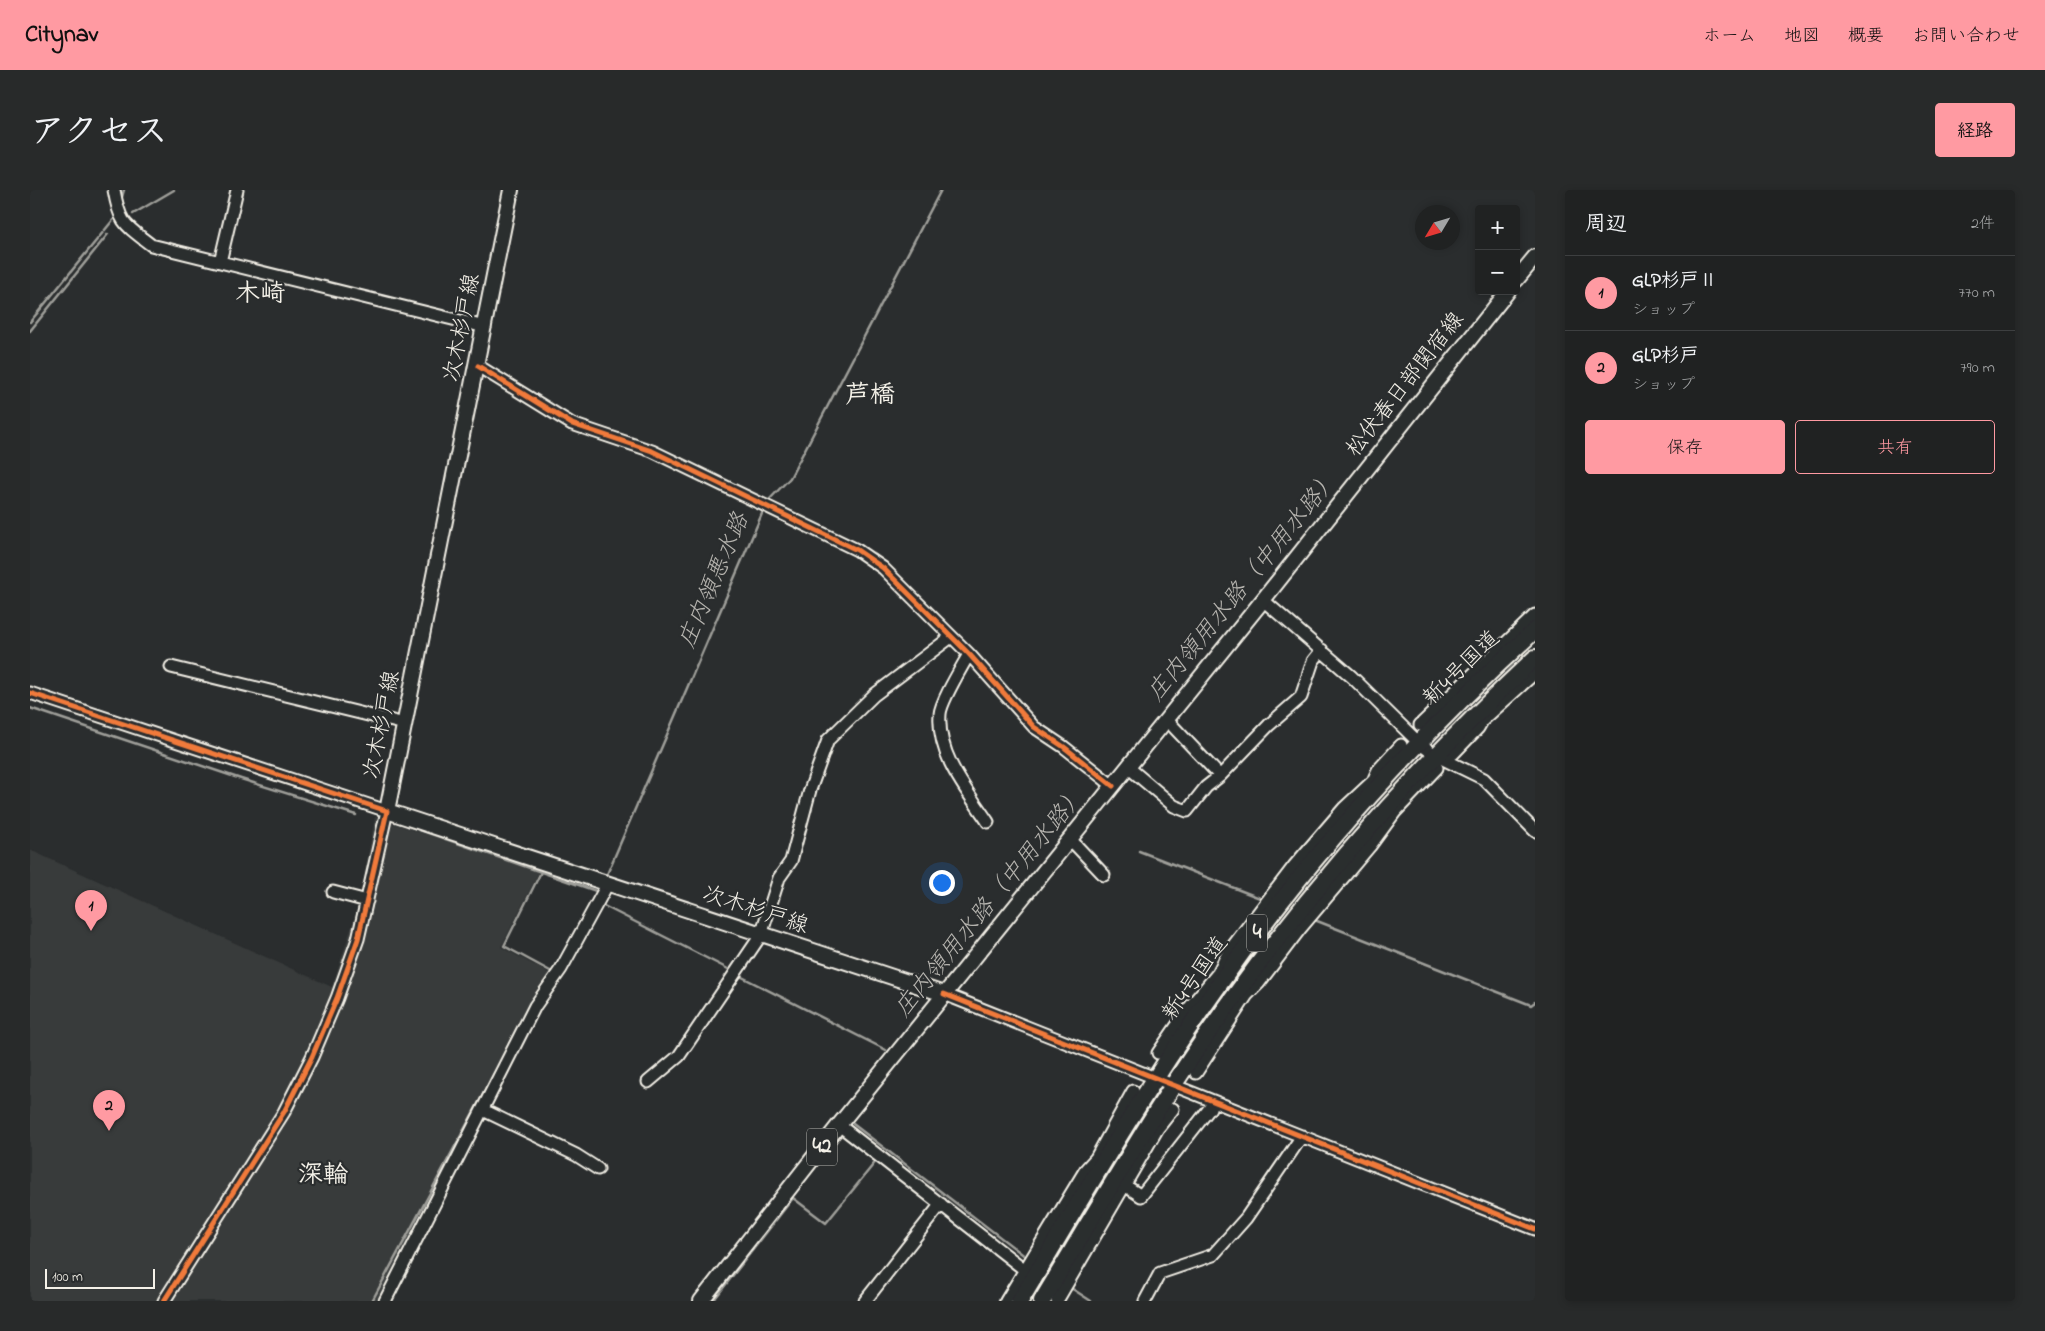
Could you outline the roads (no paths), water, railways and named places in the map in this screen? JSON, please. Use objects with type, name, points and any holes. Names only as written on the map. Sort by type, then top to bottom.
[{"type":"highway","name":"新4号国道","points":[[1020,1301],[1106,1150],[1155,1079],[1212,986],[1367,793],[1419,743],[1465,691],[1535,630]]},
{"type":"highway","name":"新4号国道","points":[[1042,1301],[1148,1136],[1174,1086],[1319,886],[1535,658]]},
{"type":"main road","name":"次木杉戸線","points":[[511,190],[478,366],[387,811],[607,885],[944,994]]},
{"type":"main road","points":[[1520,275],[1535,257]]},
{"type":"main road","name":"松伏春日部関宿線","points":[[701,1301],[839,1125],[1263,600],[1505,295]]},
{"type":"street","points":[[114,190],[119,216],[125,225],[151,246],[485,327]]},
{"type":"street","points":[[220,262],[238,190]]},
{"type":"street","points":[[478,366],[572,424],[652,451],[857,550],[883,568],[969,654],[1034,727],[1064,747],[1113,786]]},
{"type":"street","points":[[1263,600],[1322,650],[1419,743],[1436,762],[1484,779],[1535,831]]},
{"type":"street","points":[[1420,725],[1465,691],[1480,665],[1535,615]]},
{"type":"street","points":[[648,1082],[679,1056],[761,935],[780,878],[791,861],[810,790],[828,740],[874,695],[951,637]]},
{"type":"street","points":[[1128,767],[1174,806],[1186,812],[1206,787],[1220,776],[1269,725],[1301,697],[1312,661],[1322,650]]},
{"type":"street","points":[[969,654],[940,712],[943,745],[947,757],[988,822]]},
{"type":"street","points":[[171,667],[404,724]]},
{"type":"street","points":[[1453,754],[1486,711],[1535,673]]},
{"type":"street","points":[[30,693],[387,811],[358,939],[337,998],[312,1057],[284,1112],[164,1301]]},
{"type":"street","points":[[1166,719],[1220,776]]},
{"type":"street","points":[[1367,793],[1378,770],[1401,746]]},
{"type":"street","points":[[1070,839],[1104,875]]},
{"type":"street","points":[[385,1301],[535,1006],[561,969],[607,885]]},
{"type":"street","points":[[333,892],[367,901]]},
{"type":"street","points":[[1158,1053],[1189,1008],[1212,986]]},
{"type":"street","points":[[944,994],[1535,1229]]},
{"type":"street","points":[[1196,1072],[1237,1001]]},
{"type":"street","points":[[1006,1301],[1086,1169],[1106,1150],[1133,1092]]},
{"type":"street","points":[[1126,1186],[1141,1196],[1210,1108],[1212,1101]]},
{"type":"street","points":[[483,1110],[576,1154],[598,1169]]},
{"type":"street","points":[[1062,1299],[1126,1186],[1148,1136],[1173,1110]]},
{"type":"street","points":[[839,1125],[1025,1270]]},
{"type":"street","points":[[1145,1301],[1160,1273],[1213,1255],[1246,1218],[1302,1136]]},
{"type":"street","points":[[865,1301],[941,1204]]},
{"type":"waterway","points":[[122,197],[124,190]]},
{"type":"waterway","points":[[133,214],[174,190]]},
{"type":"waterway","name":"庄内領悪水路","points":[[767,502],[790,478],[941,190]]},
{"type":"waterway","points":[[30,322],[113,220]]},
{"type":"waterway","points":[[30,331],[108,234]]},
{"type":"waterway","name":"庄内領悪水路","points":[[605,879],[764,509]]},
{"type":"waterway","name":"庄内領用水路（中用水路）","points":[[1116,772],[1275,573]]},
{"type":"waterway","points":[[30,708],[241,779],[356,815]]},
{"type":"waterway","points":[[408,826],[599,892]]},
{"type":"waterway","points":[[1139,851],[1265,900]]},
{"type":"waterway","points":[[541,872],[504,946],[552,972]]},
{"type":"waterway","points":[[602,905],[732,971]]},
{"type":"waterway","name":"庄内領用水路（中用水路）","points":[[965,958],[1001,914]]},
{"type":"waterway","points":[[1312,919],[1531,1005],[1535,1002]]},
{"type":"waterway","points":[[738,975],[886,1050]]},
{"type":"waterway","points":[[372,1301],[496,1070]]},
{"type":"waterway","points":[[853,1124],[1026,1257]]},
{"type":"waterway","points":[[713,1301],[793,1198],[826,1223],[877,1160]]},
{"type":"waterway","points":[[999,1301],[1018,1270]]},
{"type":"waterway","points":[[1071,1288],[1091,1301]]},
{"type":"place","name":"GLP杉戸Ⅱ","points":[[91,931]]},
{"type":"place","name":"GLP杉戸","points":[[109,1131]]},
{"type":"district","name":"木崎","points":[[260,295]]},
{"type":"district","name":"芦橋","points":[[870,396]]},
{"type":"district","name":"深輪","points":[[323,1176]]}]
